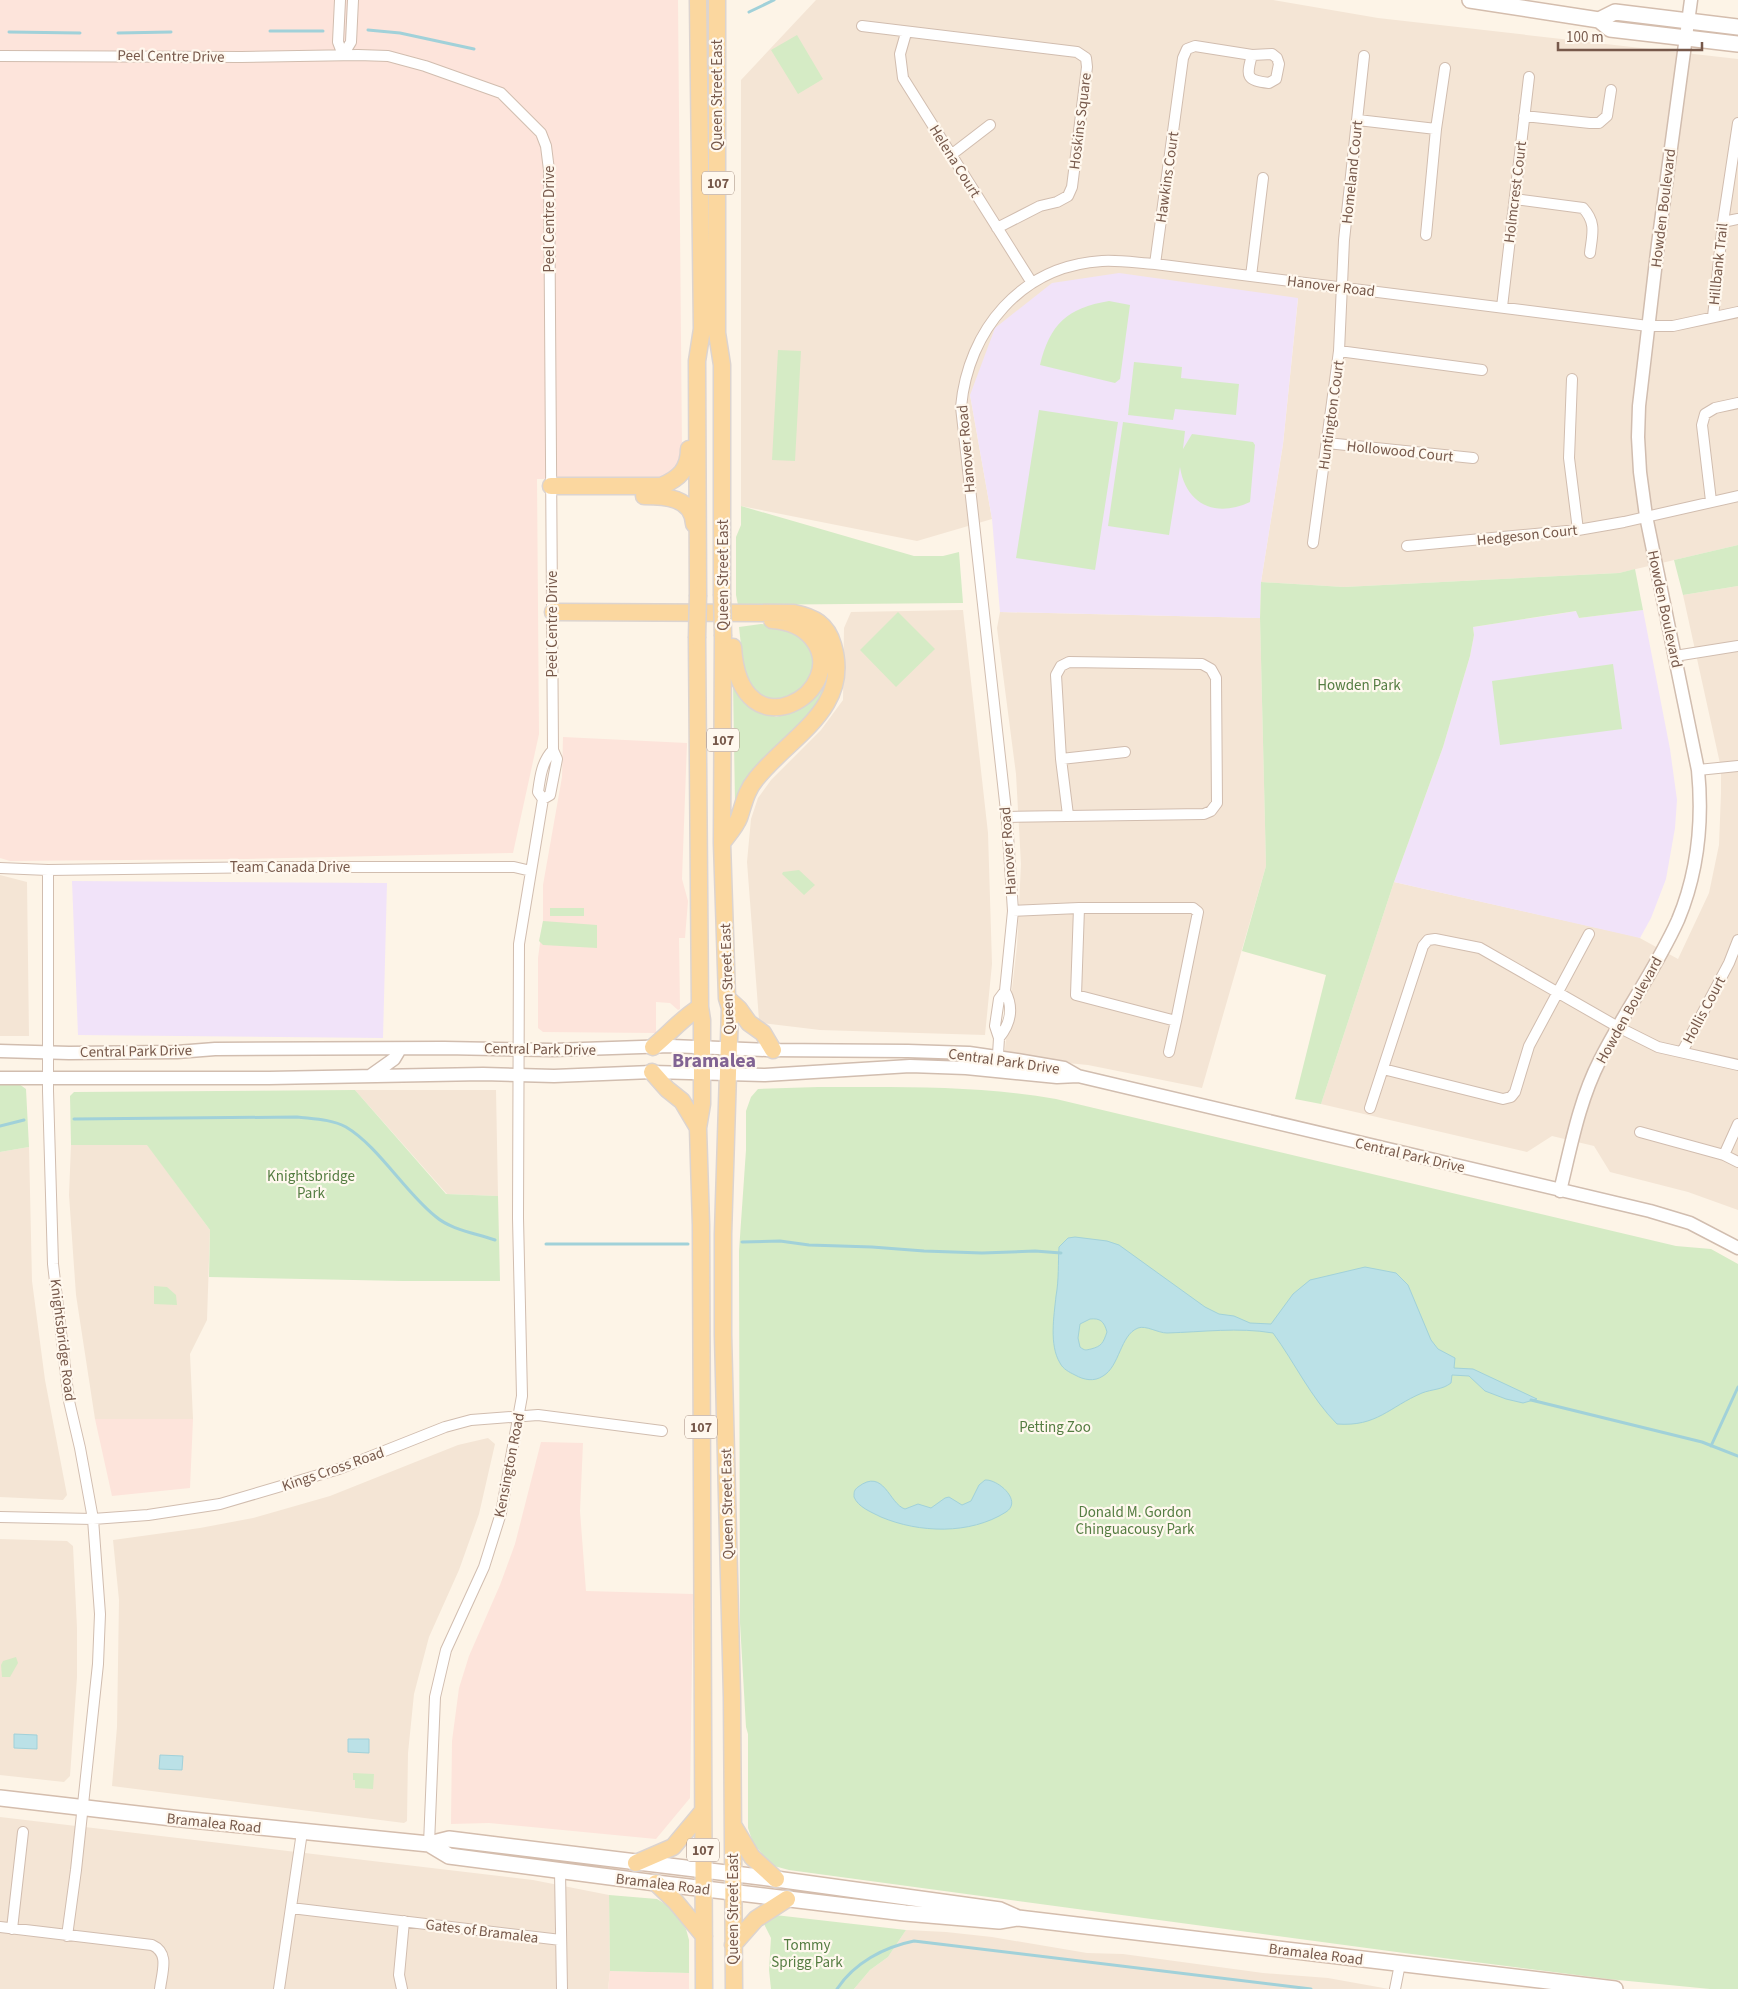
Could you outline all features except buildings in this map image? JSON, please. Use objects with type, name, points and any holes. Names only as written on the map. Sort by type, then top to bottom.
[{"type":"main road","name":"Queen Street East","points":[[698,0],[702,329],[697,361],[697,638],[700,1007],[702,1020],[702,1104],[698,1128],[701,1225],[704,1989]]},
{"type":"main road","name":"Queen Street East","points":[[717,0],[717,333],[722,365],[722,843],[727,998],[730,1008],[723,1234],[723,1335],[732,1697],[734,1989]]},
{"type":"main road","points":[[1470,0],[1599,20],[1610,29],[1738,44]]},
{"type":"main road","points":[[1599,20],[1615,12],[1738,27]]},
{"type":"main road","points":[[551,491],[661,486],[676,479],[684,472],[689,461],[688,379],[697,361]]},
{"type":"main road","points":[[551,491],[657,495],[678,500],[685,504],[694,519],[694,561],[697,569]]},
{"type":"main road","points":[[552,617],[794,613],[814,618],[827,632],[834,646],[836,660],[835,678],[829,702],[810,726],[755,780],[743,800],[739,819],[722,843]]},
{"type":"main road","points":[[552,617],[784,620],[798,626],[809,634],[815,642],[821,662],[818,679],[807,694],[795,704],[775,708],[760,703],[750,696],[740,684],[734,666],[732,646],[723,636]]},
{"type":"main road","points":[[727,998],[739,1009],[749,1023],[763,1034],[773,1050]]},
{"type":"main road","points":[[653,1047],[677,1026],[684,1017],[700,1007]]},
{"type":"main road","points":[[652,1072],[667,1089],[682,1101],[698,1128]]},
{"type":"main road","name":"Bramalea Road","points":[[0,1798],[302,1832],[429,1844],[449,1839],[733,1874],[1000,1910],[1018,1918]]},
{"type":"main road","points":[[636,1863],[672,1847],[703,1811]]},
{"type":"main road","points":[[733,1825],[752,1857],[776,1880]]},
{"type":"main road","name":"Bramalea Road","points":[[429,1844],[449,1856],[704,1889],[905,1913],[999,1921],[1018,1918],[1615,1989]]},
{"type":"main road","points":[[656,1883],[675,1901],[704,1936]]},
{"type":"main road","points":[[733,1945],[756,1919],[787,1899]]},
{"type":"street","points":[[340,0],[338,42],[343,55]]},
{"type":"street","points":[[343,55],[351,42],[353,0]]},
{"type":"street","name":"Howden Boulevard","points":[[1560,1191],[1580,1110],[1589,1084],[1618,1027],[1670,937],[1687,894],[1695,859],[1700,821],[1698,770],[1646,516],[1640,472],[1638,437],[1640,398],[1648,326],[1691,0]]},
{"type":"street","points":[[862,26],[906,33]]},
{"type":"street","name":"Helena Court","points":[[906,33],[900,54],[903,78],[1032,283]]},
{"type":"street","name":"Hoskins Square","points":[[906,33],[1077,52],[1086,58],[1087,67],[1072,187],[1068,196],[1057,202],[1040,206],[997,228]]},
{"type":"street","name":"Hawkins Court","points":[[1155,264],[1183,58],[1187,49],[1195,46],[1252,55]]},
{"type":"street","name":"Peel Centre Drive","points":[[0,56],[388,56],[412,62],[497,91],[530,121],[543,137],[548,156],[549,170],[553,750],[557,759],[550,794],[543,799],[519,944],[519,1049]]},
{"type":"street","name":"Homeland Court","points":[[1342,288],[1344,240],[1364,56]]},
{"type":"street","points":[[1426,235],[1436,129],[1445,68]]},
{"type":"street","name":"Holmcrest Court","points":[[1502,307],[1529,78]]},
{"type":"street","points":[[1524,116],[1599,123],[1608,116],[1611,90]]},
{"type":"street","points":[[1358,120],[1436,129]]},
{"type":"street","name":"Hillbank Trail","points":[[1712,317],[1723,222],[1738,123]]},
{"type":"street","points":[[950,155],[990,125]]},
{"type":"street","points":[[1251,276],[1263,178]]},
{"type":"street","points":[[1515,199],[1584,208],[1590,215],[1593,223],[1590,253]]},
{"type":"street","points":[[1723,222],[1738,219]]},
{"type":"street","name":"Hanover Road","points":[[997,1071],[999,1038],[1008,1028],[1011,1002],[1005,990],[1012,911],[1006,817],[961,407],[963,388],[974,350],[984,331],[998,312],[1032,283],[1054,272],[1077,265],[1102,261],[1155,264],[1648,326],[1673,326],[1738,312]]},
{"type":"street","name":"Huntington Court","points":[[1313,543],[1339,352],[1342,288]]},
{"type":"street","points":[[1339,352],[1482,370]]},
{"type":"street","points":[[1572,379],[1569,458],[1578,530]]},
{"type":"street","points":[[1711,501],[1702,426],[1705,414],[1715,408],[1738,404]]},
{"type":"street","name":"Hollowood Court","points":[[1327,444],[1473,458]]},
{"type":"street","name":"Hedgeson Court","points":[[1407,546],[1578,530],[1738,496]]},
{"type":"street","points":[[1675,656],[1738,646]]},
{"type":"street","points":[[1006,817],[1204,814],[1212,812],[1217,802],[1216,678],[1211,669],[1202,664],[1069,662],[1061,666],[1056,675],[1061,759],[1068,815]]},
{"type":"street","points":[[1061,759],[1125,752]]},
{"type":"street","points":[[1698,770],[1738,766]]},
{"type":"street","name":"Team Canada Drive","points":[[48,870],[514,866],[531,872]]},
{"type":"street","points":[[0,868],[48,870]]},
{"type":"street","name":"Knightsbridge Road","points":[[48,870],[49,1078],[53,1264],[70,1401],[92,1519],[100,1614],[98,1664],[67,1936]]},
{"type":"street","points":[[1012,911],[1079,908],[1193,908],[1198,912],[1169,1052]]},
{"type":"street","points":[[1079,908],[1076,995],[1176,1021]]},
{"type":"street","points":[[1383,1069],[1503,1099],[1511,1097],[1529,1046],[1557,991],[1590,934]]},
{"type":"street","points":[[1370,1108],[1423,946],[1428,940],[1435,939],[1480,948],[1618,1027],[1658,1047],[1738,1065]]},
{"type":"street","name":"Hollis Court","points":[[1682,1052],[1734,965],[1738,940]]},
{"type":"street","name":"Central Park Drive","points":[[0,1051],[49,1053],[177,1052],[215,1049],[400,1048],[553,1050],[653,1047],[969,1053],[1064,1068],[1078,1076]]},
{"type":"street","points":[[370,1076],[394,1059],[400,1048]]},
{"type":"street","name":"Kensington Road","points":[[429,1844],[435,1697],[446,1650],[484,1567],[501,1513],[520,1416],[522,1396],[518,1218],[519,1049]]},
{"type":"street","name":"Central Park Drive","points":[[0,1078],[554,1076],[652,1072],[765,1075],[910,1066],[997,1071],[1057,1077],[1078,1076],[1650,1211],[1690,1223],[1738,1248]]},
{"type":"street","points":[[1724,1155],[1738,1124]]},
{"type":"street","points":[[1640,1132],[1724,1155],[1738,1162]]},
{"type":"street","name":"Kings Cross Road","points":[[0,1517],[92,1519],[148,1515],[220,1504],[339,1469],[445,1427],[471,1420],[538,1415],[662,1431]]},
{"type":"street","points":[[12,1929],[23,1832]]},
{"type":"street","points":[[279,1989],[302,1832]]},
{"type":"street","name":"Gates of Bramalea","points":[[560,1871],[562,1989]]},
{"type":"street","name":"Gates of Bramalea","points":[[292,1908],[561,1940]]},
{"type":"street","name":"Gates of Bramalea","points":[[402,1989],[399,1974],[404,1921]]},
{"type":"street","points":[[0,1928],[152,1945],[160,1949],[164,1955],[160,1989]]},
{"type":"street","points":[[1396,1989],[1400,1964]]},
{"type":"shaded area","points":[[0,0],[678,0],[682,452],[678,463],[664,480],[537,479],[539,734],[513,853],[248,859],[10,861],[0,858]]},
{"type":"shaded area","points":[[816,0],[1273,0],[1378,18],[1738,59],[1738,545],[1619,573],[1344,587],[1261,582],[1283,444],[1298,299],[970,395],[992,519],[917,541],[741,506],[741,80]]},
{"type":"shaded area","points":[[1119,273],[1298,298],[1283,444],[1261,582],[1260,618],[1000,612],[992,519],[970,395],[995,328],[1052,283]]},
{"type":"shaded area","points":[[1738,586],[1738,1210],[1688,1192],[1610,1172],[1594,1146],[1552,1136],[1527,1152],[1321,1104],[1394,882],[1638,937],[1678,959],[1709,893],[1719,845],[1721,793],[1721,768],[1683,595]]},
{"type":"shaded area","points":[[963,610],[988,833],[992,964],[985,1035],[820,1030],[761,1023],[759,1020],[747,862],[751,819],[758,798],[771,780],[821,730],[843,700],[844,628],[851,612]]},
{"type":"shaded area","points":[[1643,610],[1670,749],[1677,800],[1675,828],[1666,879],[1651,918],[1640,938],[1394,882],[1443,747],[1470,656],[1474,635],[1473,627],[1577,611],[1579,618]]},
{"type":"shaded area","points":[[1000,612],[1260,618],[1266,866],[1202,1088],[1088,1065],[1004,1057],[1017,946],[1021,864],[1016,774],[997,628]]},
{"type":"shaded area","points":[[563,737],[687,743],[682,879],[688,901],[685,938],[679,938],[680,1009],[678,1010],[670,1003],[656,1002],[656,1033],[543,1032],[538,1028],[538,958],[543,921],[543,885],[562,777]]},
{"type":"shaded area","points":[[0,875],[27,882],[29,1036],[0,1036]]},
{"type":"shaded area","points":[[72,881],[387,883],[383,1038],[78,1035]]},
{"type":"shaded area","points":[[355,1090],[496,1090],[498,1196],[447,1194]]},
{"type":"shaded area","points":[[147,1144],[210,1230],[207,1320],[190,1354],[193,1419],[95,1419],[76,1295],[69,1195],[71,1145]]},
{"type":"shaded area","points":[[29,1147],[32,1281],[45,1380],[67,1495],[63,1500],[0,1497],[0,1152]]},
{"type":"shaded area","points":[[95,1419],[193,1419],[190,1488],[112,1496]]},
{"type":"shaded area","points":[[488,1438],[495,1444],[479,1514],[459,1570],[429,1637],[414,1694],[408,1753],[407,1821],[404,1823],[112,1786],[117,1727],[119,1600],[113,1540],[200,1528],[253,1518],[330,1496],[458,1445]]},
{"type":"shaded area","points":[[541,1442],[583,1443],[580,1511],[586,1591],[693,1594],[690,1798],[656,1839],[489,1823],[451,1824],[452,1741],[459,1688],[469,1656],[500,1585],[515,1544]]},
{"type":"shaded area","points":[[0,1539],[67,1541],[73,1546],[77,1677],[70,1776],[64,1782],[0,1775]]},
{"type":"shaded area","points":[[0,1817],[533,1880],[609,1895],[610,1971],[608,1989],[0,1989]]},
{"type":"shaded area","points":[[906,1930],[992,1937],[1087,1953],[1123,1954],[1263,1973],[1328,1978],[1389,1989],[854,1989],[870,1970],[888,1957]]},
{"type":"shaded area","points":[[610,1971],[689,1973],[689,1989],[608,1989]]},
{"type":"green space","points":[[797,35],[823,79],[798,94],[771,50]]},
{"type":"green space","points":[[1109,301],[1130,305],[1120,379],[1115,383],[1040,365],[1049,339],[1062,320],[1082,308]]},
{"type":"green space","points":[[778,350],[801,351],[795,461],[772,460]]},
{"type":"green space","points":[[1134,362],[1182,367],[1181,378],[1239,384],[1236,415],[1175,409],[1173,420],[1128,415]]},
{"type":"green space","points":[[1039,410],[1118,422],[1095,570],[1016,558]]},
{"type":"green space","points":[[1123,422],[1185,431],[1183,449],[1192,434],[1253,442],[1255,445],[1250,502],[1226,509],[1204,505],[1189,491],[1183,480],[1180,467],[1169,535],[1108,526]]},
{"type":"green space","points":[[741,506],[914,556],[943,556],[959,552],[963,603],[738,605],[736,595],[736,537],[741,525]]},
{"type":"green space","points":[[1738,545],[1738,586],[1683,595],[1674,560]]},
{"type":"green space","name":"Howden Park","points":[[1635,569],[1643,610],[1579,618],[1576,611],[1473,627],[1474,635],[1470,656],[1443,747],[1394,882],[1321,1104],[1295,1099],[1326,975],[1242,951],[1266,866],[1260,618],[1261,582],[1344,587],[1619,573]]},
{"type":"green space","points":[[898,612],[935,649],[896,687],[860,650]]},
{"type":"green space","points":[[761,624],[787,627],[804,635],[815,652],[808,687],[776,703],[759,697],[745,682],[739,627]]},
{"type":"green space","points":[[810,627],[822,633],[829,647],[829,679],[821,705],[735,802],[733,684],[746,704],[776,717],[805,706],[816,695],[827,666]]},
{"type":"green space","points":[[1613,664],[1622,729],[1500,745],[1492,681]]},
{"type":"green space","points":[[799,870],[815,885],[804,895],[782,874],[783,872]]},
{"type":"green space","points":[[550,908],[584,908],[584,916],[550,916]]},
{"type":"green space","points":[[543,921],[597,925],[597,948],[543,945],[539,941]]},
{"type":"green space","points":[[19,1084],[26,1089],[29,1147],[0,1152],[0,1085]]},
{"type":"green space","name":"Donald M. Gordon Chinguacousy Park","points":[[818,1087],[967,1089],[1026,1094],[1056,1099],[1676,1246],[1711,1249],[1738,1264],[1738,1989],[1710,1989],[1608,1979],[1404,1953],[789,1870],[774,1866],[762,1859],[764,1856],[753,1843],[748,1828],[748,1734],[740,1623],[739,1251],[746,1150],[746,1111],[751,1097],[758,1089]]},
{"type":"green space","name":"Knightsbridge Park","points":[[355,1090],[446,1194],[498,1196],[500,1281],[209,1277],[210,1230],[147,1145],[71,1145],[70,1096],[74,1092]]},
{"type":"green space","points":[[154,1286],[167,1287],[176,1295],[177,1305],[154,1304]]},
{"type":"green space","points":[[16,1657],[18,1663],[10,1677],[2,1677],[1,1665],[3,1661]]},
{"type":"green space","points":[[353,1773],[374,1774],[373,1789],[355,1788]]},
{"type":"green space","points":[[609,1895],[657,1899],[670,1907],[686,1929],[689,1940],[689,1973],[610,1971]]},
{"type":"green space","name":"Tommy Sprigg Park","points":[[775,1915],[906,1930],[888,1957],[870,1970],[854,1989],[771,1989],[769,1970],[771,1938],[764,1924]]},
{"type":"water","points":[[1075,1237],[1107,1241],[1119,1245],[1205,1307],[1219,1314],[1234,1316],[1250,1323],[1271,1324],[1293,1294],[1310,1280],[1365,1267],[1396,1273],[1408,1285],[1431,1340],[1438,1349],[1455,1358],[1454,1368],[1473,1369],[1537,1399],[1523,1403],[1506,1399],[1485,1391],[1469,1376],[1452,1375],[1451,1383],[1448,1385],[1422,1393],[1373,1419],[1351,1424],[1337,1424],[1311,1392],[1273,1333],[1247,1330],[1167,1333],[1141,1327],[1127,1337],[1109,1371],[1096,1379],[1082,1378],[1064,1369],[1061,1365],[1054,1348],[1053,1339],[1059,1247],[1068,1238]],"holes":[[[1093,1319],[1101,1321],[1107,1332],[1098,1347],[1084,1350],[1080,1347],[1078,1338],[1080,1324]]]},
{"type":"water","points":[[985,1480],[996,1483],[1007,1492],[1012,1502],[1011,1507],[1006,1512],[992,1519],[977,1525],[961,1528],[928,1529],[896,1522],[865,1509],[858,1504],[854,1497],[854,1491],[858,1487],[867,1482],[874,1481],[885,1489],[899,1506],[905,1509],[918,1504],[931,1508],[949,1497],[962,1505],[971,1501],[979,1485]]},
{"type":"water","points":[[14,1734],[37,1735],[37,1749],[14,1748]]},
{"type":"water","points":[[348,1739],[369,1739],[369,1753],[348,1752]]},
{"type":"water","points":[[160,1755],[183,1756],[182,1770],[159,1769]]},
{"type":"waterway","points":[[749,12],[774,0]]},
{"type":"waterway","points":[[368,30],[400,33],[474,49]]},
{"type":"waterway","points":[[270,31],[323,31]]},
{"type":"waterway","points":[[9,32],[80,33]]},
{"type":"waterway","points":[[118,33],[171,32]]},
{"type":"waterway","points":[[74,1119],[297,1117],[334,1122],[358,1135],[413,1195],[441,1221],[456,1228],[495,1240]]},
{"type":"waterway","points":[[0,1126],[24,1120]]},
{"type":"waterway","points":[[742,1242],[780,1241],[809,1245],[924,1251],[982,1253],[1035,1251],[1061,1253]]},
{"type":"waterway","points":[[546,1244],[688,1244]]},
{"type":"waterway","points":[[1711,1446],[1738,1387]]},
{"type":"waterway","points":[[1531,1400],[1702,1442],[1738,1456]]},
{"type":"waterway","points":[[837,1989],[852,1971],[861,1964],[892,1947],[914,1941],[1311,1989]]},
{"type":"district","name":"Bramalea","points":[[714,1060]]},
{"type":"park label","name":"Petting Zoo","points":[[1055,1427]]}]
